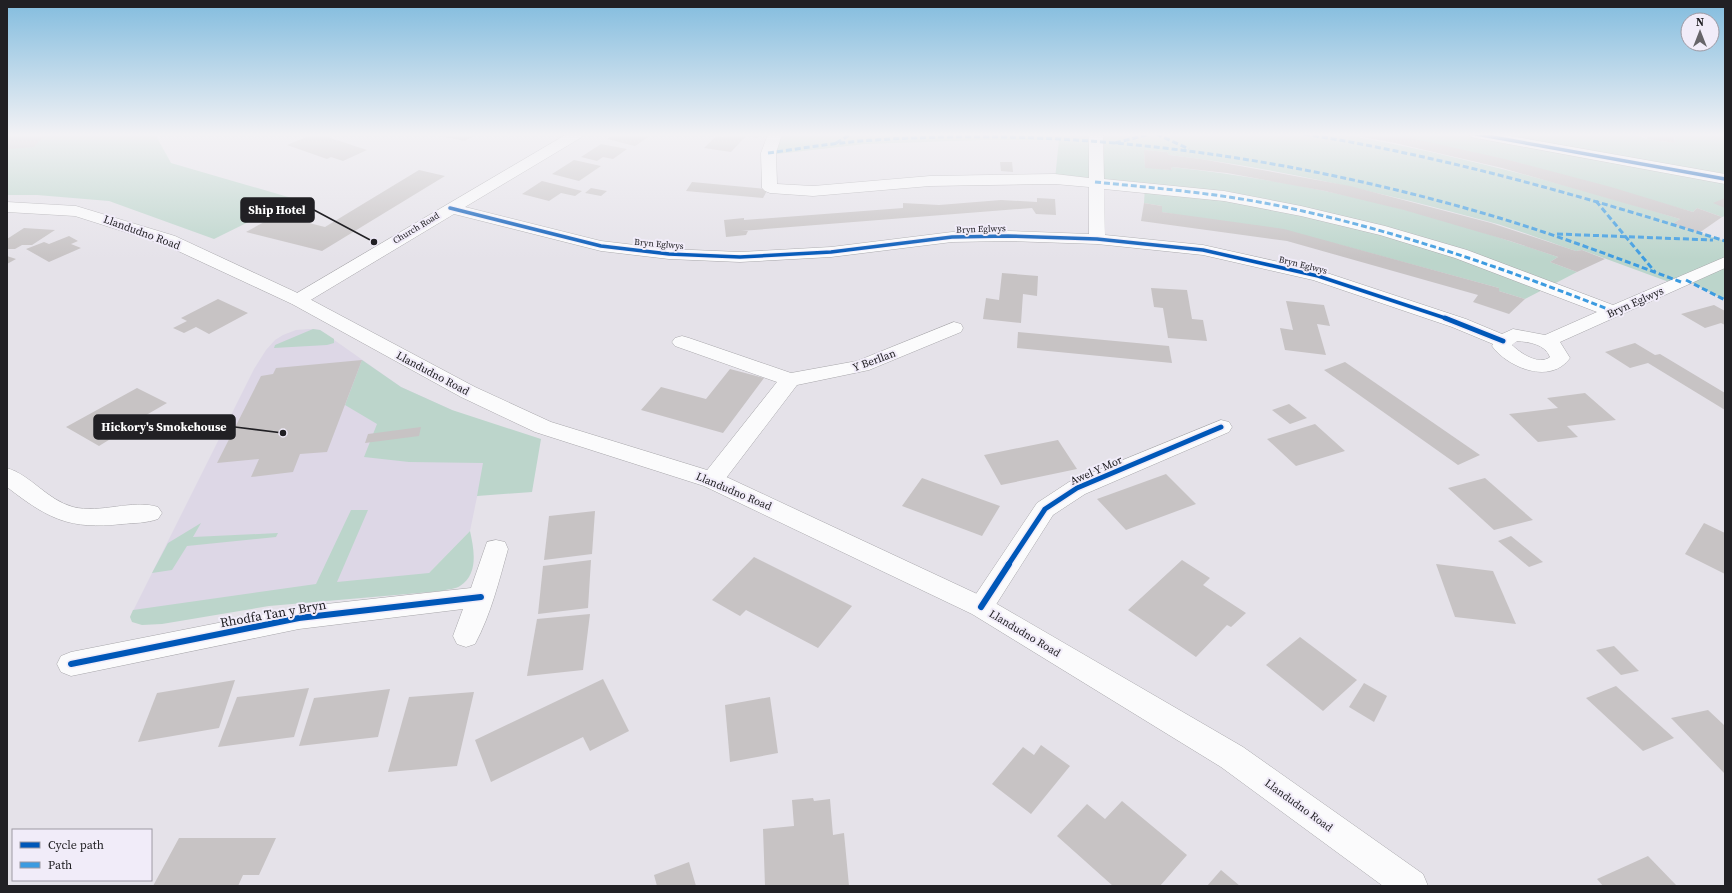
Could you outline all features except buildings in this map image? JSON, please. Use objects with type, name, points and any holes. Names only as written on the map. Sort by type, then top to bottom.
[{"type":"street","name":"Church Road","points":[[298,300],[505,176]]},
{"type":"street","points":[[769,176],[770,188],[813,191],[930,182],[1054,179],[1224,196],[1301,211],[1377,230],[1461,254],[1615,312]]},
{"type":"street","points":[[1095,176],[1097,239]]},
{"type":"street","points":[[1707,176],[1725,179]]},
{"type":"street","name":"Llandudno Road","points":[[7,207],[76,211],[106,219],[169,240],[298,300],[468,392],[543,428],[712,480],[981,607],[1232,756],[1411,886]]},
{"type":"street","name":"Bryn Eglwys","points":[[450,208],[602,246],[669,254],[740,257],[831,252],[952,238],[1008,236],[1097,239],[1203,250],[1318,276],[1459,323],[1503,341]]},
{"type":"street","name":"Bryn Eglwys","points":[[1545,342],[1725,262]]},
{"type":"street","name":"Y Berllan","points":[[790,380],[862,366],[954,328]]},
{"type":"street","points":[[1513,335],[1522,335],[1545,342],[1553,346],[1560,355],[1560,358],[1556,364],[1543,366],[1523,362],[1505,351],[1502,346],[1503,341],[1513,335]]},
{"type":"street","points":[[682,342],[790,380],[712,480]]},
{"type":"street","name":"Awel Y Mor","points":[[981,607],[1045,509],[1076,488],[1221,428]]},
{"type":"street","points":[[7,476],[56,510],[72,515],[92,518],[150,513]]},
{"type":"street","points":[[466,636],[481,597],[496,550]]},
{"type":"street","name":"Rhodfa Tan y Bryn","points":[[71,664],[299,618],[481,597]]},
{"type":"shaded area","points":[[296,330],[320,330],[401,387],[452,410],[484,463],[470,531],[419,583],[130,617],[254,369],[266,350],[275,340]]},
{"type":"green space","points":[[7,176],[215,176],[295,199],[214,239],[109,201],[37,195],[7,195]]},
{"type":"green space","points":[[1055,176],[1238,176],[1306,187],[1384,204],[1501,238],[1558,257],[1550,262],[1577,272],[1525,299],[1499,291],[1499,288],[1337,244],[1162,212],[1162,206],[1144,203],[1145,187],[1055,179]]},
{"type":"green space","points":[[1299,176],[1528,176],[1680,219],[1672,224],[1725,241],[1725,300],[1686,280],[1669,282],[1582,250],[1576,251],[1501,225],[1331,182]]},
{"type":"green space","points":[[1564,176],[1725,176],[1725,216],[1722,217],[1697,208],[1693,212]]},
{"type":"green space","points":[[313,329],[320,330],[334,339],[334,343],[327,345],[274,348],[275,345]]},
{"type":"green space","points":[[362,360],[401,387],[452,410],[541,439],[532,492],[477,496],[483,463],[409,462],[364,457],[377,424],[345,405]]},
{"type":"green space","points":[[351,510],[368,510],[337,582],[429,573],[470,531],[474,561],[470,575],[466,581],[458,587],[442,591],[269,606],[162,624],[142,625],[132,622],[130,617],[133,610],[316,584]]},
{"type":"green space","points":[[201,523],[193,537],[278,533],[276,537],[187,546],[172,570],[152,573],[168,543]]},
{"type":"marked path","points":[[1331,176],[1389,188],[1487,214],[1571,241],[1681,282]]},
{"type":"marked path","points":[[1508,176],[1725,241]]},
{"type":"marked path","points":[[1095,182],[1224,196],[1325,216],[1423,243],[1519,275],[1615,312]]},
{"type":"marked path","points":[[1596,201],[1655,272]]},
{"type":"marked path","points":[[1557,234],[1713,240]]},
{"type":"marked path","points":[[1686,280],[1725,300]]},
{"type":"cycle path","points":[[1707,176],[1725,179]]},
{"type":"cycle path","points":[[450,208],[601,246],[669,254],[740,257],[831,252],[952,237],[1008,236],[1097,239],[1203,250],[1318,276],[1459,323],[1503,341]]},
{"type":"cycle path","points":[[981,607],[1045,509],[1077,488],[1221,427]]},
{"type":"cycle path","points":[[71,664],[299,618],[481,597]]},
{"type":"place","name":"Ship Hotel","points":[[374,242]]},
{"type":"place","name":"Hickory's Smokehouse","points":[[283,433]]}]
